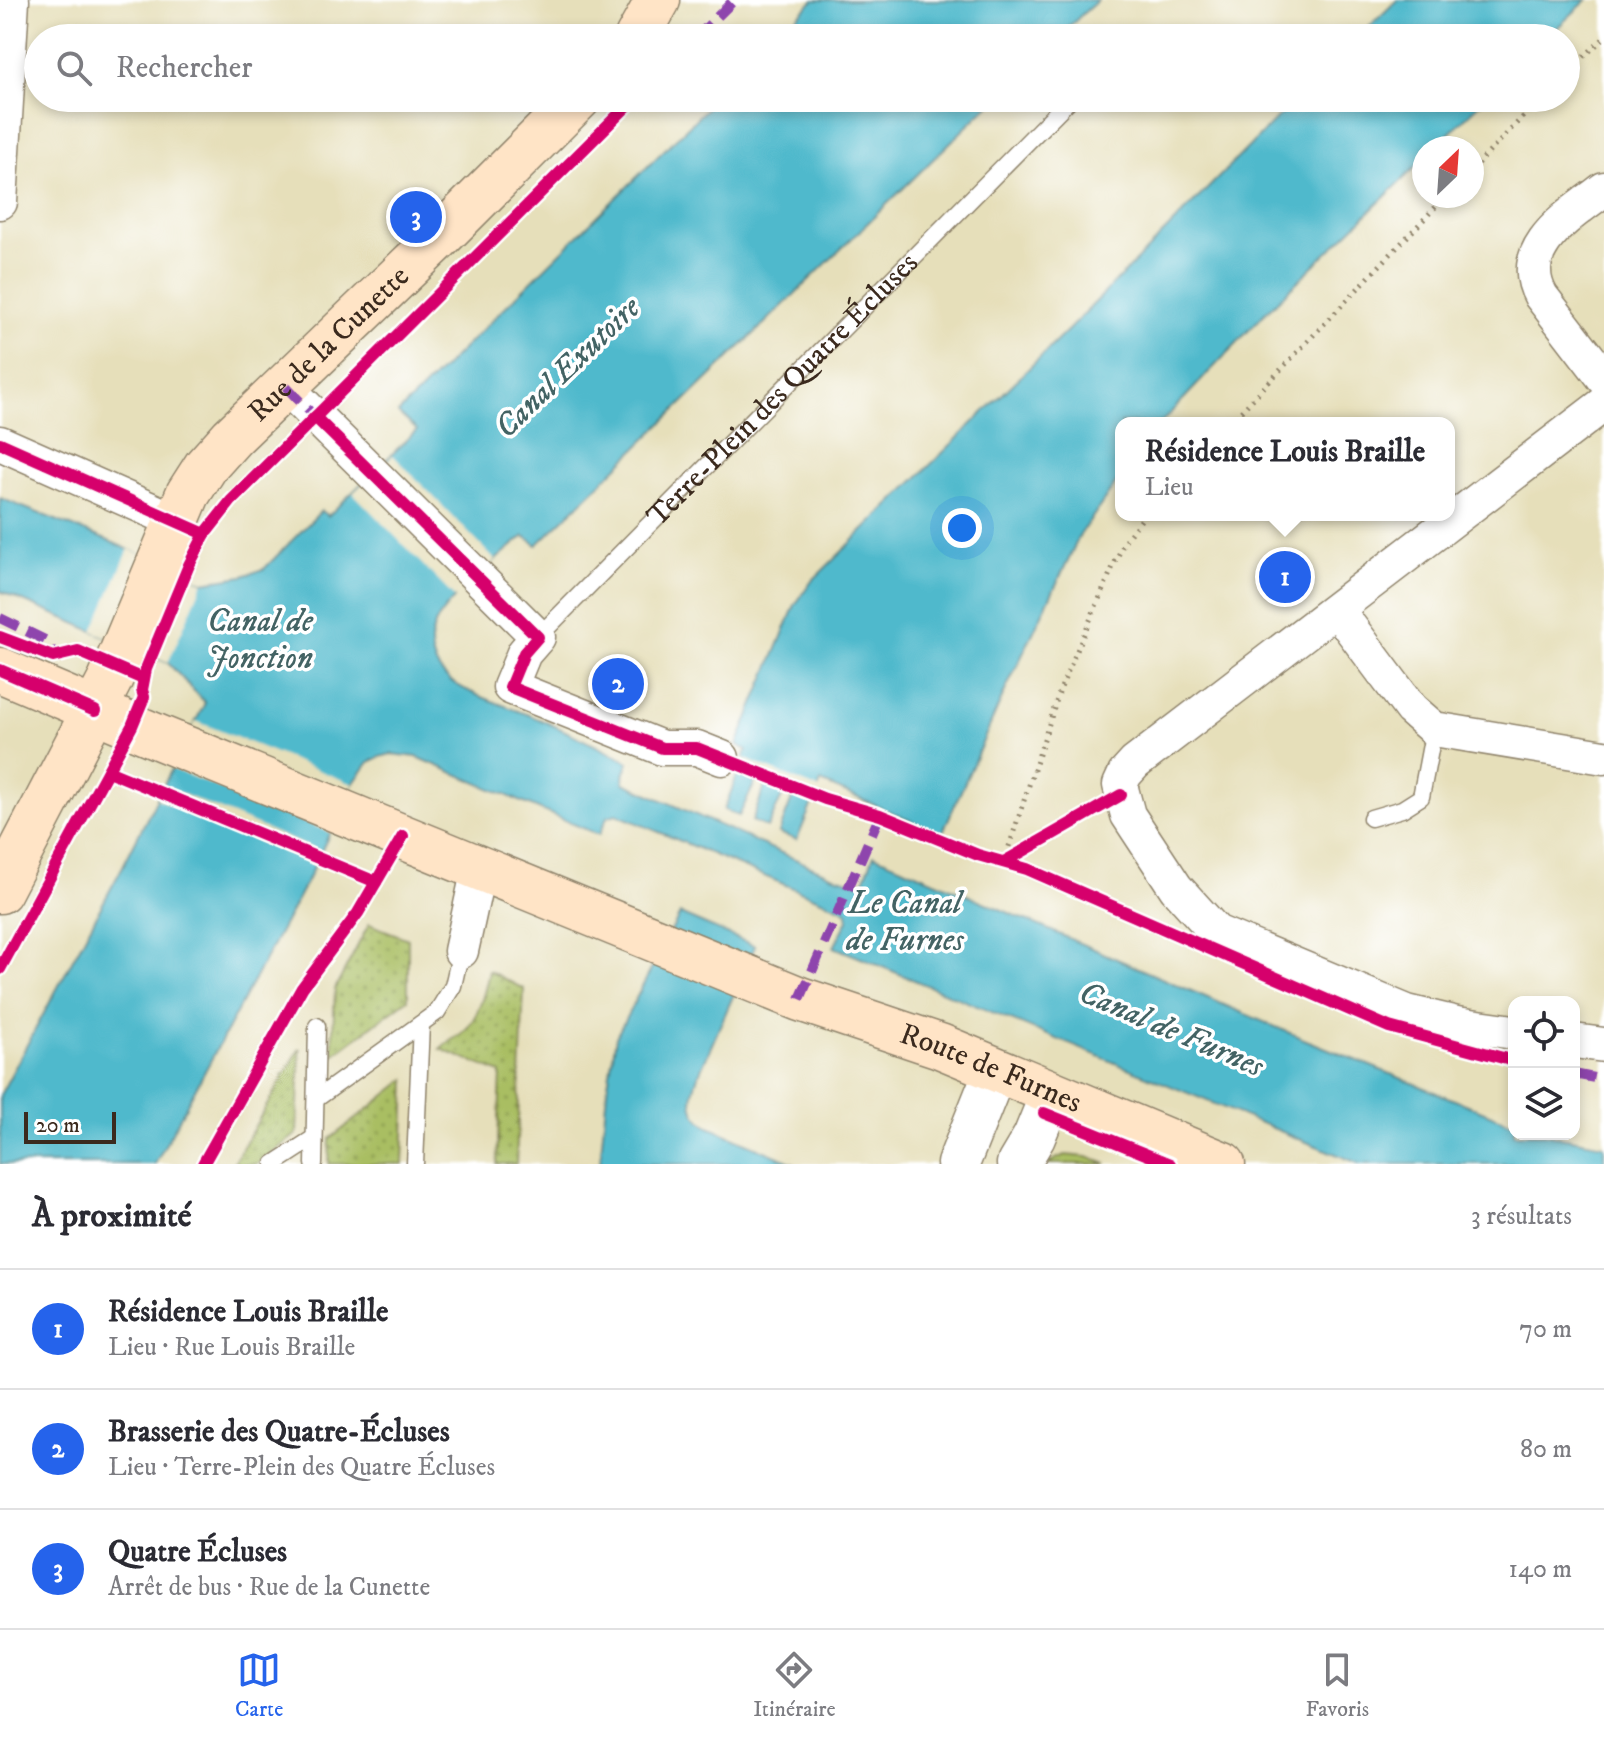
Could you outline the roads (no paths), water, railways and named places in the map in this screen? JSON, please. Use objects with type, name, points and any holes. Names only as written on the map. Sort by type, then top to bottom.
[{"type":"main road","points":[[645,24],[658,0]]},
{"type":"main road","name":"Rue de la Cunette","points":[[0,891],[116,668],[172,530],[192,486],[206,466],[565,112]]},
{"type":"main road","name":"Route de Furnes","points":[[0,670],[800,999],[892,1050],[992,1080],[1048,1103],[1223,1164]]},
{"type":"main road","name":"Route de Furnes","points":[[1048,1103],[1170,1164]]},
{"type":"street","points":[[0,202],[12,0]]},
{"type":"street","points":[[1604,189],[1551,231],[1539,248],[1534,266],[1536,286],[1541,296],[1604,378]]},
{"type":"street","points":[[286,387],[538,637],[524,653],[510,687],[662,748],[697,748],[722,758]]},
{"type":"street","points":[[1455,519],[1604,404]]},
{"type":"street","points":[[0,443],[172,530]]},
{"type":"street","points":[[1452,521],[1135,763],[1120,785],[1128,815],[1176,888],[1216,932],[1407,1012],[1457,1024],[1508,1031]]},
{"type":"street","points":[[1337,610],[1411,709],[1434,729],[1604,757]]},
{"type":"street","points":[[461,951],[479,868]]},
{"type":"street","points":[[1580,1042],[1604,1045]]},
{"type":"street","points":[[958,1164],[992,1080]]},
{"type":"street","points":[[1018,1164],[1034,1137],[1048,1103]]},
{"type":"lane","name":"Terre-Plein des Quatre Écluses","points":[[538,637],[1057,112]]},
{"type":"lane","points":[[1371,818],[1402,809],[1421,797],[1434,729]]},
{"type":"lane","points":[[316,1099],[437,1012],[448,998],[461,951]]},
{"type":"lane","points":[[415,1164],[421,1024]]},
{"type":"lane","points":[[314,1164],[317,1026]]},
{"type":"lane","points":[[274,1164],[314,1138]]},
{"type":"water","points":[[814,0],[1098,0],[1071,24],[790,24]]},
{"type":"water","points":[[1397,0],[1587,0],[1561,24],[1372,24]]},
{"type":"water","points":[[703,112],[982,112],[537,545],[524,536],[449,604],[434,627],[431,641],[432,654],[441,672],[465,689],[552,725],[629,762],[624,783],[831,875],[859,883],[864,880],[874,855],[1299,1037],[1508,1122],[1508,1140],[1577,1140],[1604,1145],[1604,1164],[1360,1164],[834,947],[848,920],[847,912],[843,909],[616,814],[607,817],[599,835],[417,757],[391,754],[369,762],[353,784],[307,881],[155,1164],[0,1164],[0,1095],[123,866],[205,703],[168,663],[0,591],[0,498],[203,582],[243,576],[264,569],[321,511],[328,516],[417,430],[398,413]]},
{"type":"water","points":[[1283,112],[1471,112],[1446,136],[1412,136],[1412,171],[1268,310],[1167,417],[1115,417],[1115,485],[1080,535],[1006,689],[942,834],[821,782],[797,840],[779,833],[798,783],[790,780],[767,828],[752,821],[770,773],[761,770],[739,816],[724,810],[747,750],[737,745],[795,605],[812,581],[1069,329]]},
{"type":"water","points":[[680,914],[755,946],[698,1076],[692,1098],[694,1111],[709,1127],[795,1164],[600,1164],[616,1037]]},
{"type":"place","name":"Quatre Écluses","points":[[416,217]]},
{"type":"place","name":"Résidence Louis Braille","points":[[1285,577]]},
{"type":"place","name":"Brasserie des Quatre-Écluses","points":[[618,684]]},
{"type":"water label","name":"Canal Exutoire","points":[[568,368]]},
{"type":"water label","name":"Canal de Jonction","points":[[260,640]]},
{"type":"water label","name":"Le Canal de Furnes","points":[[905,922]]},
{"type":"water label","name":"Canal de Furnes","points":[[1171,1030]]}]
